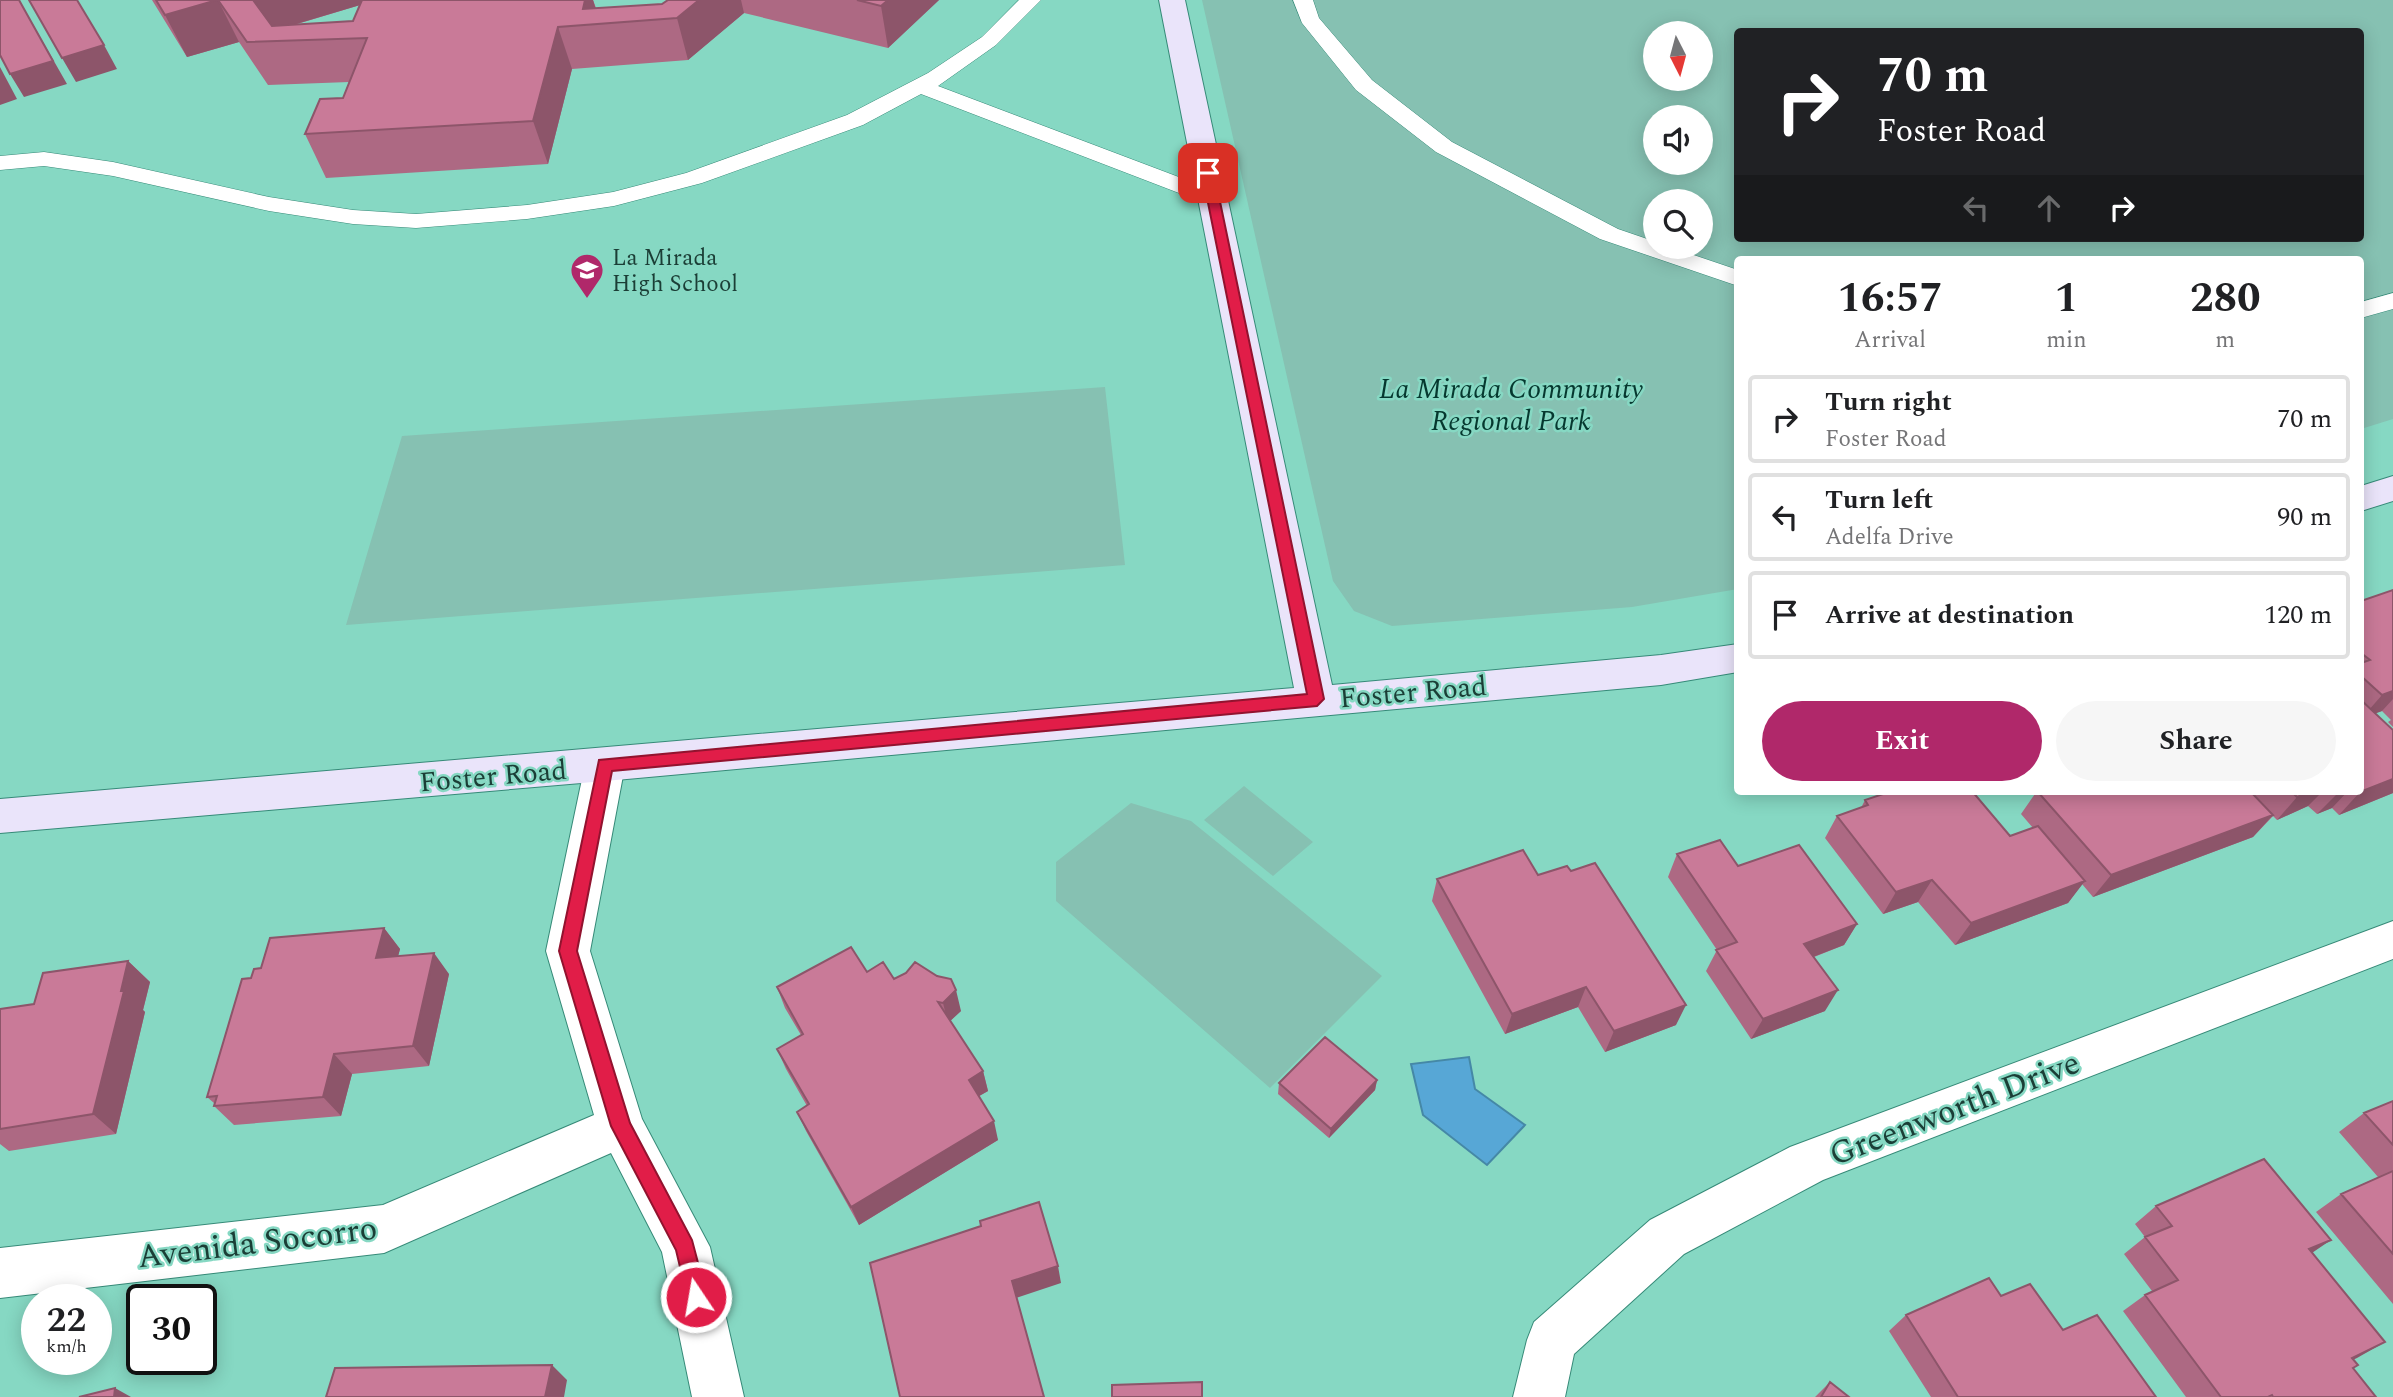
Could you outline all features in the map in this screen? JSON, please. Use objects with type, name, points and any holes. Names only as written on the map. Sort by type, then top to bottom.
[{"type":"street","points":[[1172,0],[1317,699]]},
{"type":"street","points":[[2364,498],[2393,488]]},
{"type":"street","name":"Foster Road","points":[[0,816],[605,765],[1661,670],[1734,659]]},
{"type":"street","points":[[605,765],[568,951],[621,1126],[685,1247],[718,1397]]},
{"type":"street","name":"Greenworth Drive","points":[[1539,1397],[1552,1340],[1667,1237],[1807,1163],[2393,940]]},
{"type":"street","name":"Avenida Socorro","points":[[0,1273],[384,1229],[621,1126]]},
{"type":"lane","points":[[0,163],[44,159],[113,169],[269,204],[353,217],[416,221],[527,212],[614,199],[694,178],[827,132],[922,87],[989,41],[1031,0]]},
{"type":"lane","points":[[1303,0],[1309,19],[1364,85],[1444,147],[1609,234],[1734,277]]},
{"type":"lane","points":[[922,87],[1213,198]]},
{"type":"lane","points":[[2364,309],[2393,301]]},
{"type":"green space","name":"La Mirada Community Regional Park","points":[[1202,0],[2393,0],[2393,419],[2364,428],[2364,256],[1734,256],[1734,590],[1632,607],[1392,626],[1354,611],[1333,581]]},
{"type":"green space","points":[[1105,387],[1125,565],[346,625],[402,436]]},
{"type":"green space","points":[[1244,786],[1313,842],[1273,876],[1204,820]]},
{"type":"green space","points":[[1131,803],[1191,821],[1382,976],[1270,1088],[1056,901],[1056,862]]},
{"type":"shaded area","points":[[1469,1057],[1475,1089],[1525,1125],[1487,1165],[1423,1115],[1411,1064]]},
{"type":"building","points":[[0,0],[19,0],[53,61],[10,74],[0,55]]},
{"type":"building","points":[[29,0],[77,0],[104,45],[62,58]]},
{"type":"building","points":[[156,0],[217,0],[165,15]]},
{"type":"building","points":[[218,0],[253,0],[272,26],[353,21],[362,0],[585,0],[583,9],[662,4],[668,0],[699,0],[677,18],[558,27],[533,121],[305,134],[320,99],[343,98],[367,38],[247,42]]},
{"type":"building","points":[[857,0],[888,0],[881,6]]},
{"type":"building","points":[[2393,590],[2393,691],[2382,695],[2364,679],[2364,662],[2370,660],[2364,655],[2364,600]]},
{"type":"building","points":[[2364,703],[2393,730],[2393,779],[2364,790]]},
{"type":"building","points":[[1880,795],[1975,795],[2010,836],[2038,826],[2085,881],[1971,923],[1932,880],[1896,892],[1837,816],[1868,805],[1865,800]]},
{"type":"building","points":[[2041,795],[2254,795],[2273,815],[2111,875]]},
{"type":"building","points":[[1720,840],[1738,866],[1799,845],[1857,924],[1804,944],[1838,990],[1763,1019],[1716,950],[1737,942],[1677,854]]},
{"type":"building","points":[[1523,850],[1538,875],[1567,866],[1571,871],[1595,863],[1686,1005],[1614,1031],[1586,987],[1512,1014],[1437,879]]},
{"type":"building","points":[[384,928],[376,958],[434,953],[413,1046],[334,1054],[323,1097],[214,1106],[217,1096],[207,1097],[242,979],[251,978],[254,969],[261,968],[270,938]]},
{"type":"building","points":[[851,947],[867,972],[883,962],[894,979],[906,973],[915,962],[937,976],[951,979],[956,990],[943,1003],[938,1002],[983,1071],[969,1080],[994,1121],[851,1207],[797,1112],[809,1104],[777,1049],[803,1034],[777,987]]},
{"type":"building","points":[[128,961],[121,991],[124,991],[93,1114],[0,1129],[0,1009],[34,1004],[43,973]]},
{"type":"building","points":[[1325,1037],[1377,1080],[1331,1129],[1279,1083]]},
{"type":"building","points":[[2393,1101],[2393,1145],[2364,1113]]},
{"type":"building","points":[[2264,1159],[2331,1240],[2309,1249],[2385,1342],[2352,1358],[2358,1365],[2353,1368],[2376,1397],[2221,1397],[2145,1295],[2178,1280],[2145,1237],[2172,1226],[2156,1206]]},
{"type":"building","points":[[2393,1171],[2393,1254],[2341,1194]]},
{"type":"building","points":[[1039,1202],[1058,1266],[1012,1281],[1044,1397],[900,1397],[870,1263],[981,1226],[980,1221]]},
{"type":"building","points":[[1989,1278],[2001,1296],[2030,1284],[2063,1330],[2097,1315],[2156,1397],[1958,1397],[1906,1315]]},
{"type":"building","points":[[552,1365],[545,1397],[326,1397],[335,1368]]},
{"type":"building","points":[[1202,1382],[1202,1397],[1112,1397],[1112,1385]]},
{"type":"building","points":[[1830,1382],[1849,1397],[1821,1397]]},
{"type":"building","points":[[115,1388],[114,1397],[79,1397]]},
{"type":"place","name":"La Mirada High School","points":[[587,300]]},
{"type":"route","points":[[696,1297],[685,1247],[621,1126],[568,951],[605,765],[1317,699],[1208,173]]}]
